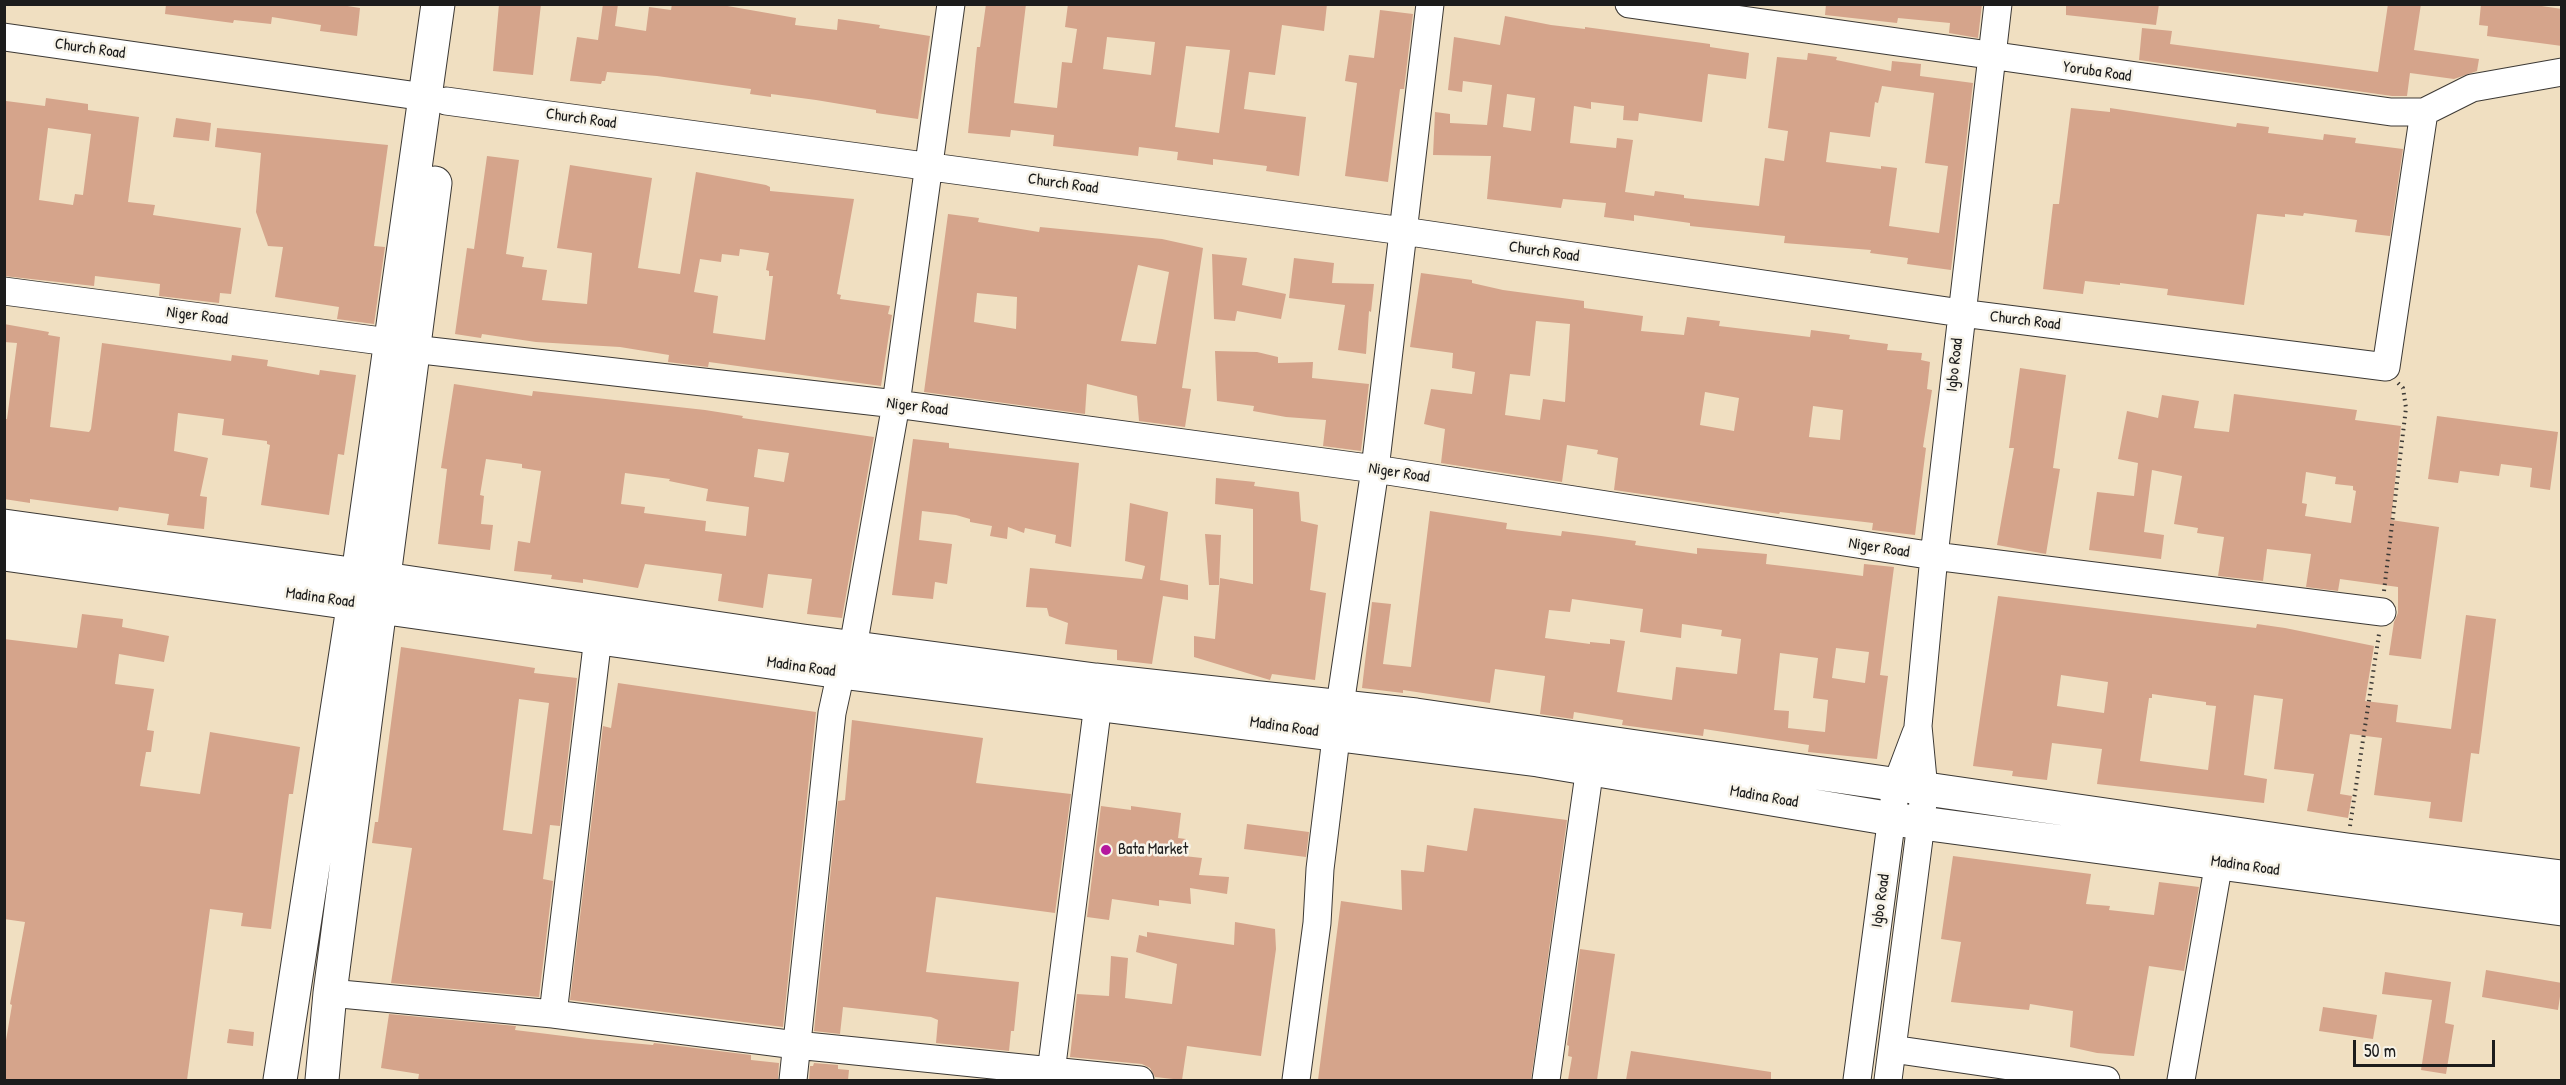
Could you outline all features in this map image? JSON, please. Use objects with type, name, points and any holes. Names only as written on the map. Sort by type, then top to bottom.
[{"type":"main road","points":[[436,99],[438,4]]},
{"type":"main road","points":[[322,1080],[369,591],[436,99],[460,4]]},
{"type":"main road","name":"Madina Road","points":[[4,526],[369,591],[598,638],[1095,680],[1339,720],[1590,767],[1907,821],[2562,909]]},
{"type":"main road","name":"Madina Road","points":[[4,554],[369,591],[847,660],[1098,704],[1339,720],[1910,788],[2347,850],[2562,877]]},
{"type":"main road","points":[[280,1080],[369,591]]},
{"type":"street","points":[[793,1080],[832,713],[847,660],[896,404],[951,4]]},
{"type":"street","points":[[1296,1080],[1339,720],[1375,469],[1430,4]]},
{"type":"street","name":"Yoruba Road","points":[[1629,4],[2379,111],[2424,111],[2472,88],[2562,72]]},
{"type":"street","name":"Igbo Road","points":[[1888,1080],[1910,788],[1961,314],[1998,4]]},
{"type":"street","name":"Church Road","points":[[4,37],[436,99],[1403,231],[1961,314],[2386,367],[2424,111]]},
{"type":"street","name":"Niger Road","points":[[4,291],[401,345],[896,404],[1375,469],[1934,556],[2382,612]]},
{"type":"street","points":[[553,1014],[598,638]]},
{"type":"street","points":[[1050,1075],[1098,704]]},
{"type":"street","points":[[1546,1080],[1590,767]]},
{"type":"street","name":"Igbo Road","points":[[1857,1080],[1907,821]]},
{"type":"street","points":[[2181,1080],[2219,862]]},
{"type":"street","points":[[330,993],[553,1014],[1050,1075],[1140,1080]]},
{"type":"street","points":[[1892,1049],[2106,1080]]},
{"type":"building","points":[[166,4],[335,4],[360,8],[357,36],[320,31],[321,25],[272,17],[271,24],[234,20],[233,23],[165,14]]},
{"type":"building","points":[[499,4],[541,4],[533,75],[493,71]]},
{"type":"building","points":[[603,4],[618,4],[615,26],[646,31],[649,7],[671,10],[672,4],[716,4],[796,18],[795,25],[837,30],[838,19],[930,36],[918,119],[816,100],[771,94],[771,97],[750,94],[751,89],[657,76],[607,72],[605,81],[601,84],[570,81],[577,37],[598,40]]},
{"type":"building","points":[[986,4],[1026,4],[1014,103],[1057,108],[1062,62],[1072,63],[1077,29],[1065,27],[1068,4],[1327,4],[1324,31],[1282,25],[1275,75],[1249,72],[1244,109],[1306,117],[1299,176],[1266,171],[1267,166],[1213,159],[1213,165],[1177,160],[1178,152],[1139,147],[1138,156],[1053,146],[1054,135],[1011,130],[1010,137],[968,133],[977,47],[980,47]],"holes":[[[1107,37],[1155,42],[1151,75],[1103,69]],[[1186,46],[1230,50],[1219,133],[1175,127]]]},
{"type":"building","points":[[1826,4],[1982,4],[1978,38],[1949,33],[1950,23],[1898,18],[1897,23],[1825,15]]},
{"type":"building","points":[[2066,4],[2159,4],[2156,25],[2066,15]]},
{"type":"building","points":[[2388,4],[2421,4],[2414,50],[2479,59],[2477,71],[2454,79],[2410,73],[2407,96],[2392,96],[2139,60],[2142,28],[2172,31],[2170,44],[2378,72]]},
{"type":"building","points":[[2481,4],[2528,4],[2562,9],[2562,46],[2487,36],[2488,26],[2479,25]]},
{"type":"building","points":[[1380,10],[1413,14],[1404,89],[1400,89],[1388,182],[1345,176],[1357,83],[1345,81],[1349,55],[1374,58]]},
{"type":"building","points":[[1505,16],[1551,25],[1585,29],[1585,27],[1710,44],[1710,47],[1749,53],[1746,79],[1708,74],[1702,122],[1639,113],[1638,121],[1623,120],[1624,106],[1591,102],[1591,109],[1574,106],[1570,143],[1616,148],[1617,138],[1633,140],[1625,192],[1654,196],[1655,191],[1684,195],[1684,198],[1759,206],[1765,158],[1784,161],[1788,131],[1768,128],[1777,57],[1807,60],[1808,53],[1837,57],[1836,60],[1891,71],[1892,61],[1921,64],[1920,76],[1973,83],[1951,270],[1907,264],[1908,258],[1870,253],[1871,250],[1784,243],[1785,236],[1690,226],[1690,223],[1634,215],[1634,221],[1604,217],[1606,203],[1563,199],[1561,208],[1487,199],[1491,156],[1433,155],[1435,112],[1450,114],[1450,123],[1487,125],[1492,85],[1463,81],[1462,92],[1448,90],[1454,37],[1500,45]],"holes":[[[1882,86],[1934,93],[1925,163],[1948,166],[1939,233],[1889,226],[1897,168],[1881,166],[1881,169],[1826,162],[1830,132],[1870,137],[1875,102],[1878,103]],[[1507,94],[1535,98],[1531,131],[1503,127]]]},
{"type":"building","points":[[46,98],[88,104],[88,110],[139,117],[128,202],[155,205],[153,215],[241,228],[231,294],[220,293],[219,303],[159,296],[160,284],[95,276],[94,286],[4,276],[6,101],[45,106]],"holes":[[[48,128],[91,134],[83,195],[75,194],[73,205],[39,200]]]},
{"type":"building","points":[[2071,108],[2110,112],[2110,108],[2236,127],[2237,123],[2269,127],[2268,133],[2323,140],[2324,134],[2356,138],[2355,143],[2403,149],[2390,236],[2355,232],[2357,220],[2304,213],[2303,216],[2285,214],[2285,217],[2257,214],[2244,305],[2167,295],[2168,289],[2120,283],[2120,285],[2085,281],[2083,294],[2043,289],[2053,204],[2059,204]]},
{"type":"building","points":[[176,118],[211,123],[209,141],[173,137]]},
{"type":"building","points":[[217,128],[388,145],[374,246],[385,247],[374,324],[337,319],[339,307],[275,297],[283,247],[268,246],[256,212],[261,153],[215,147]]},
{"type":"building","points":[[487,156],[519,160],[506,254],[524,257],[522,267],[547,270],[542,300],[587,304],[592,253],[557,248],[570,165],[652,178],[638,268],[680,274],[696,172],[766,185],[770,187],[770,191],[854,199],[837,294],[841,295],[840,299],[890,306],[888,314],[892,315],[881,386],[709,362],[708,367],[668,362],[669,355],[620,347],[536,342],[482,334],[481,338],[455,334],[467,248],[474,249]],"holes":[[[740,249],[769,253],[766,270],[769,271],[769,276],[773,276],[765,340],[713,333],[718,296],[694,292],[700,259],[721,262],[722,254],[739,256]]]},
{"type":"building","points":[[948,214],[979,218],[978,222],[1039,232],[1040,227],[1162,239],[1203,248],[1182,388],[1191,389],[1185,427],[1139,421],[1137,396],[1087,384],[1085,414],[924,392]],"holes":[[[1138,265],[1169,272],[1156,344],[1121,341]],[[977,293],[1017,297],[1016,329],[974,322]]]},
{"type":"building","points":[[1212,254],[1247,258],[1242,285],[1286,294],[1281,319],[1237,311],[1235,321],[1214,319]]},
{"type":"building","points":[[1294,258],[1334,263],[1332,283],[1374,284],[1371,312],[1369,311],[1366,354],[1338,350],[1345,305],[1289,298]]},
{"type":"building","points":[[1421,273],[1472,280],[1472,283],[1503,290],[1584,301],[1584,308],[1643,316],[1641,331],[1684,335],[1687,317],[1720,321],[1719,326],[1810,337],[1811,330],[1850,335],[1849,339],[1888,344],[1887,350],[1922,353],[1921,360],[1930,362],[1927,389],[1932,390],[1923,447],[1926,448],[1915,535],[1872,530],[1873,523],[1780,512],[1779,514],[1614,490],[1618,458],[1597,454],[1598,450],[1567,445],[1562,482],[1441,463],[1445,429],[1424,424],[1431,389],[1472,394],[1475,372],[1452,368],[1453,353],[1410,347]],"holes":[[[1536,321],[1570,324],[1565,402],[1543,399],[1540,420],[1505,415],[1510,374],[1530,376]],[[1705,392],[1739,398],[1734,431],[1700,425]],[[1813,406],[1843,410],[1840,440],[1809,437]]]},
{"type":"building","points":[[4,324],[49,332],[48,335],[60,337],[50,427],[89,432],[91,429],[102,343],[231,361],[232,355],[268,360],[267,366],[319,375],[320,370],[356,375],[344,455],[338,454],[329,515],[261,505],[270,445],[267,441],[222,435],[224,419],[178,413],[174,451],[208,458],[200,496],[207,497],[204,529],[167,525],[169,514],[119,507],[118,511],[30,499],[30,503],[4,499],[4,419],[7,419],[17,343],[4,342]]},
{"type":"building","points":[[1215,351],[1257,352],[1278,357],[1278,363],[1313,362],[1312,378],[1369,384],[1361,451],[1323,446],[1326,420],[1286,417],[1253,411],[1254,406],[1217,401]]},
{"type":"building","points":[[2020,368],[2066,375],[2053,468],[2060,469],[2046,554],[1997,545],[2014,448],[2009,448]]},
{"type":"building","points":[[454,384],[532,396],[533,391],[705,410],[743,416],[742,418],[874,437],[842,618],[807,614],[812,579],[768,574],[763,608],[718,601],[722,574],[645,564],[638,588],[583,579],[583,583],[551,579],[552,575],[514,571],[518,541],[530,543],[541,471],[522,468],[522,464],[486,459],[480,495],[484,496],[481,524],[493,525],[490,550],[438,544],[447,469],[441,468]],"holes":[[[758,449],[789,453],[784,482],[754,477]],[[625,473],[670,479],[669,481],[708,489],[706,501],[749,507],[746,536],[705,531],[706,521],[644,513],[645,507],[621,504]]]},
{"type":"building","points":[[2234,394],[2357,410],[2355,420],[2401,426],[2391,520],[2439,527],[2421,659],[2389,655],[2394,622],[2398,613],[2398,587],[2340,579],[2338,591],[2306,587],[2311,554],[2267,549],[2263,581],[2218,576],[2224,537],[2197,533],[2198,528],[2174,524],[2182,476],[2152,470],[2144,532],[2164,535],[2161,559],[2089,550],[2097,492],[2134,496],[2138,463],[2118,459],[2127,411],[2158,418],[2162,395],[2199,401],[2194,428],[2229,432]],"holes":[[[2306,472],[2336,477],[2335,484],[2353,486],[2353,490],[2356,491],[2351,523],[2305,516],[2307,504],[2302,503]]]},
{"type":"building","points":[[2437,416],[2558,432],[2550,490],[2530,487],[2532,468],[2501,464],[2499,476],[2460,471],[2458,483],[2428,479]]},
{"type":"building","points":[[913,439],[949,443],[949,448],[1079,463],[1071,547],[1055,543],[1056,535],[1025,528],[1024,533],[1008,527],[1007,539],[990,536],[992,526],[970,522],[970,519],[956,515],[922,511],[919,540],[952,544],[947,584],[935,582],[933,599],[892,595]]},
{"type":"building","points":[[1216,478],[1255,482],[1254,486],[1299,492],[1301,521],[1318,525],[1310,590],[1326,593],[1315,680],[1272,674],[1270,680],[1194,657],[1194,636],[1215,639],[1220,578],[1253,584],[1253,509],[1215,504]]},
{"type":"building","points":[[1130,503],[1168,512],[1160,580],[1188,585],[1188,600],[1163,596],[1152,664],[1117,660],[1117,650],[1065,644],[1068,623],[1049,616],[1047,608],[1026,607],[1030,568],[1142,579],[1145,566],[1125,561]]},
{"type":"building","points":[[1430,511],[1507,523],[1506,529],[1561,536],[1562,531],[1601,536],[1636,541],[1635,545],[1697,554],[1697,548],[1767,554],[1766,564],[1863,576],[1864,564],[1894,567],[1880,675],[1888,676],[1877,759],[1808,752],[1809,745],[1704,729],[1703,736],[1622,725],[1623,720],[1574,712],[1573,719],[1540,714],[1545,676],[1495,669],[1490,703],[1403,690],[1403,693],[1362,688],[1372,602],[1391,604],[1383,664],[1411,667]],"holes":[[[1572,599],[1643,609],[1640,632],[1681,638],[1682,624],[1722,630],[1721,636],[1741,639],[1737,674],[1676,667],[1672,700],[1617,692],[1625,641],[1610,639],[1610,644],[1590,642],[1590,644],[1545,638],[1549,610],[1570,612]],[[1836,648],[1869,652],[1865,683],[1832,678]],[[1780,653],[1818,658],[1813,698],[1828,700],[1825,732],[1788,728],[1789,711],[1774,710]]]},
{"type":"building","points":[[1205,534],[1221,535],[1219,585],[1209,585]]},
{"type":"building","points":[[1998,596],[2256,628],[2257,624],[2374,646],[2365,701],[2398,705],[2396,722],[2451,729],[2466,615],[2496,619],[2479,754],[2471,753],[2462,822],[2429,818],[2431,802],[2374,795],[2382,738],[2350,734],[2340,794],[2352,796],[2348,818],[2307,811],[2314,774],[2274,769],[2283,699],[2254,695],[2244,775],[2267,779],[2264,803],[2097,784],[2102,749],[2052,743],[2047,780],[2012,776],[2013,771],[1973,766]],"holes":[[[2061,675],[2108,682],[2104,713],[2057,706]],[[2152,694],[2206,702],[2206,705],[2216,706],[2208,770],[2140,761],[2149,698],[2152,698]]]},
{"type":"building","points":[[82,614],[123,619],[122,627],[169,636],[164,662],[119,654],[115,684],[154,689],[147,730],[154,731],[151,752],[146,752],[140,786],[200,794],[210,732],[300,747],[293,794],[289,794],[271,929],[241,926],[243,913],[210,909],[187,1080],[4,1080],[4,1052],[12,1005],[10,1004],[25,922],[4,919],[4,639],[77,648]]},
{"type":"building","points":[[401,647],[535,668],[534,673],[577,678],[560,826],[550,825],[543,879],[553,881],[539,997],[391,983],[412,848],[372,843],[375,822],[378,822]],"holes":[[[519,699],[549,703],[532,834],[503,830]]]},
{"type":"building","points":[[618,683],[816,712],[783,1027],[570,1000],[603,726],[611,728]]},
{"type":"building","points":[[852,720],[983,738],[976,783],[1071,794],[1055,913],[936,897],[926,972],[1019,982],[1014,1031],[1011,1031],[1009,1051],[936,1043],[938,1020],[931,1017],[843,1007],[840,1034],[814,1031],[838,801],[845,800]]},
{"type":"building","points":[[1101,806],[1131,810],[1131,806],[1181,813],[1178,838],[1186,839],[1184,856],[1202,858],[1199,875],[1229,877],[1227,894],[1190,888],[1191,904],[1159,900],[1159,906],[1112,899],[1109,920],[1087,917]]},
{"type":"building","points":[[1474,808],[1567,820],[1531,1080],[1318,1080],[1341,901],[1402,910],[1401,870],[1424,872],[1427,845],[1467,851]]},
{"type":"building","points":[[1247,824],[1309,832],[1306,857],[1244,849]]},
{"type":"building","points":[[1953,856],[2091,874],[2086,904],[2110,906],[2109,910],[2154,915],[2159,882],[2199,887],[2184,971],[2149,966],[2134,1056],[2097,1053],[2070,1047],[2073,1011],[2030,1004],[2029,1010],[1951,1002],[1961,942],[1941,939]]},
{"type":"building","points":[[1235,922],[1275,929],[1276,949],[1261,1056],[1187,1046],[1182,1080],[1155,1077],[1150,1068],[1142,1064],[1070,1057],[1077,994],[1109,996],[1111,956],[1128,958],[1125,998],[1172,1004],[1177,964],[1136,952],[1139,935],[1147,937],[1147,932],[1234,945]]},
{"type":"building","points":[[1580,949],[1615,954],[1597,1080],[1568,1080],[1572,1057],[1568,1056],[1569,1046],[1567,1045]]},
{"type":"building","points":[[2486,970],[2562,983],[2558,1010],[2482,997]]},
{"type":"building","points":[[2385,972],[2451,982],[2445,1023],[2454,1025],[2446,1074],[2421,1070],[2432,1000],[2382,994]]},
{"type":"building","points":[[2323,1007],[2377,1015],[2373,1039],[2319,1031]]},
{"type":"building","points":[[389,1014],[516,1026],[515,1030],[588,1039],[653,1045],[654,1043],[751,1055],[751,1060],[779,1063],[778,1080],[418,1080],[419,1074],[381,1068]]},
{"type":"building","points":[[229,1029],[254,1032],[253,1046],[227,1043]]},
{"type":"building","points":[[1631,1051],[1771,1072],[1771,1080],[1626,1080]]},
{"type":"building","points":[[814,1063],[838,1065],[838,1069],[849,1070],[848,1080],[809,1080],[810,1066]]},
{"type":"place","name":"Bata Market","points":[[1106,850]]}]
